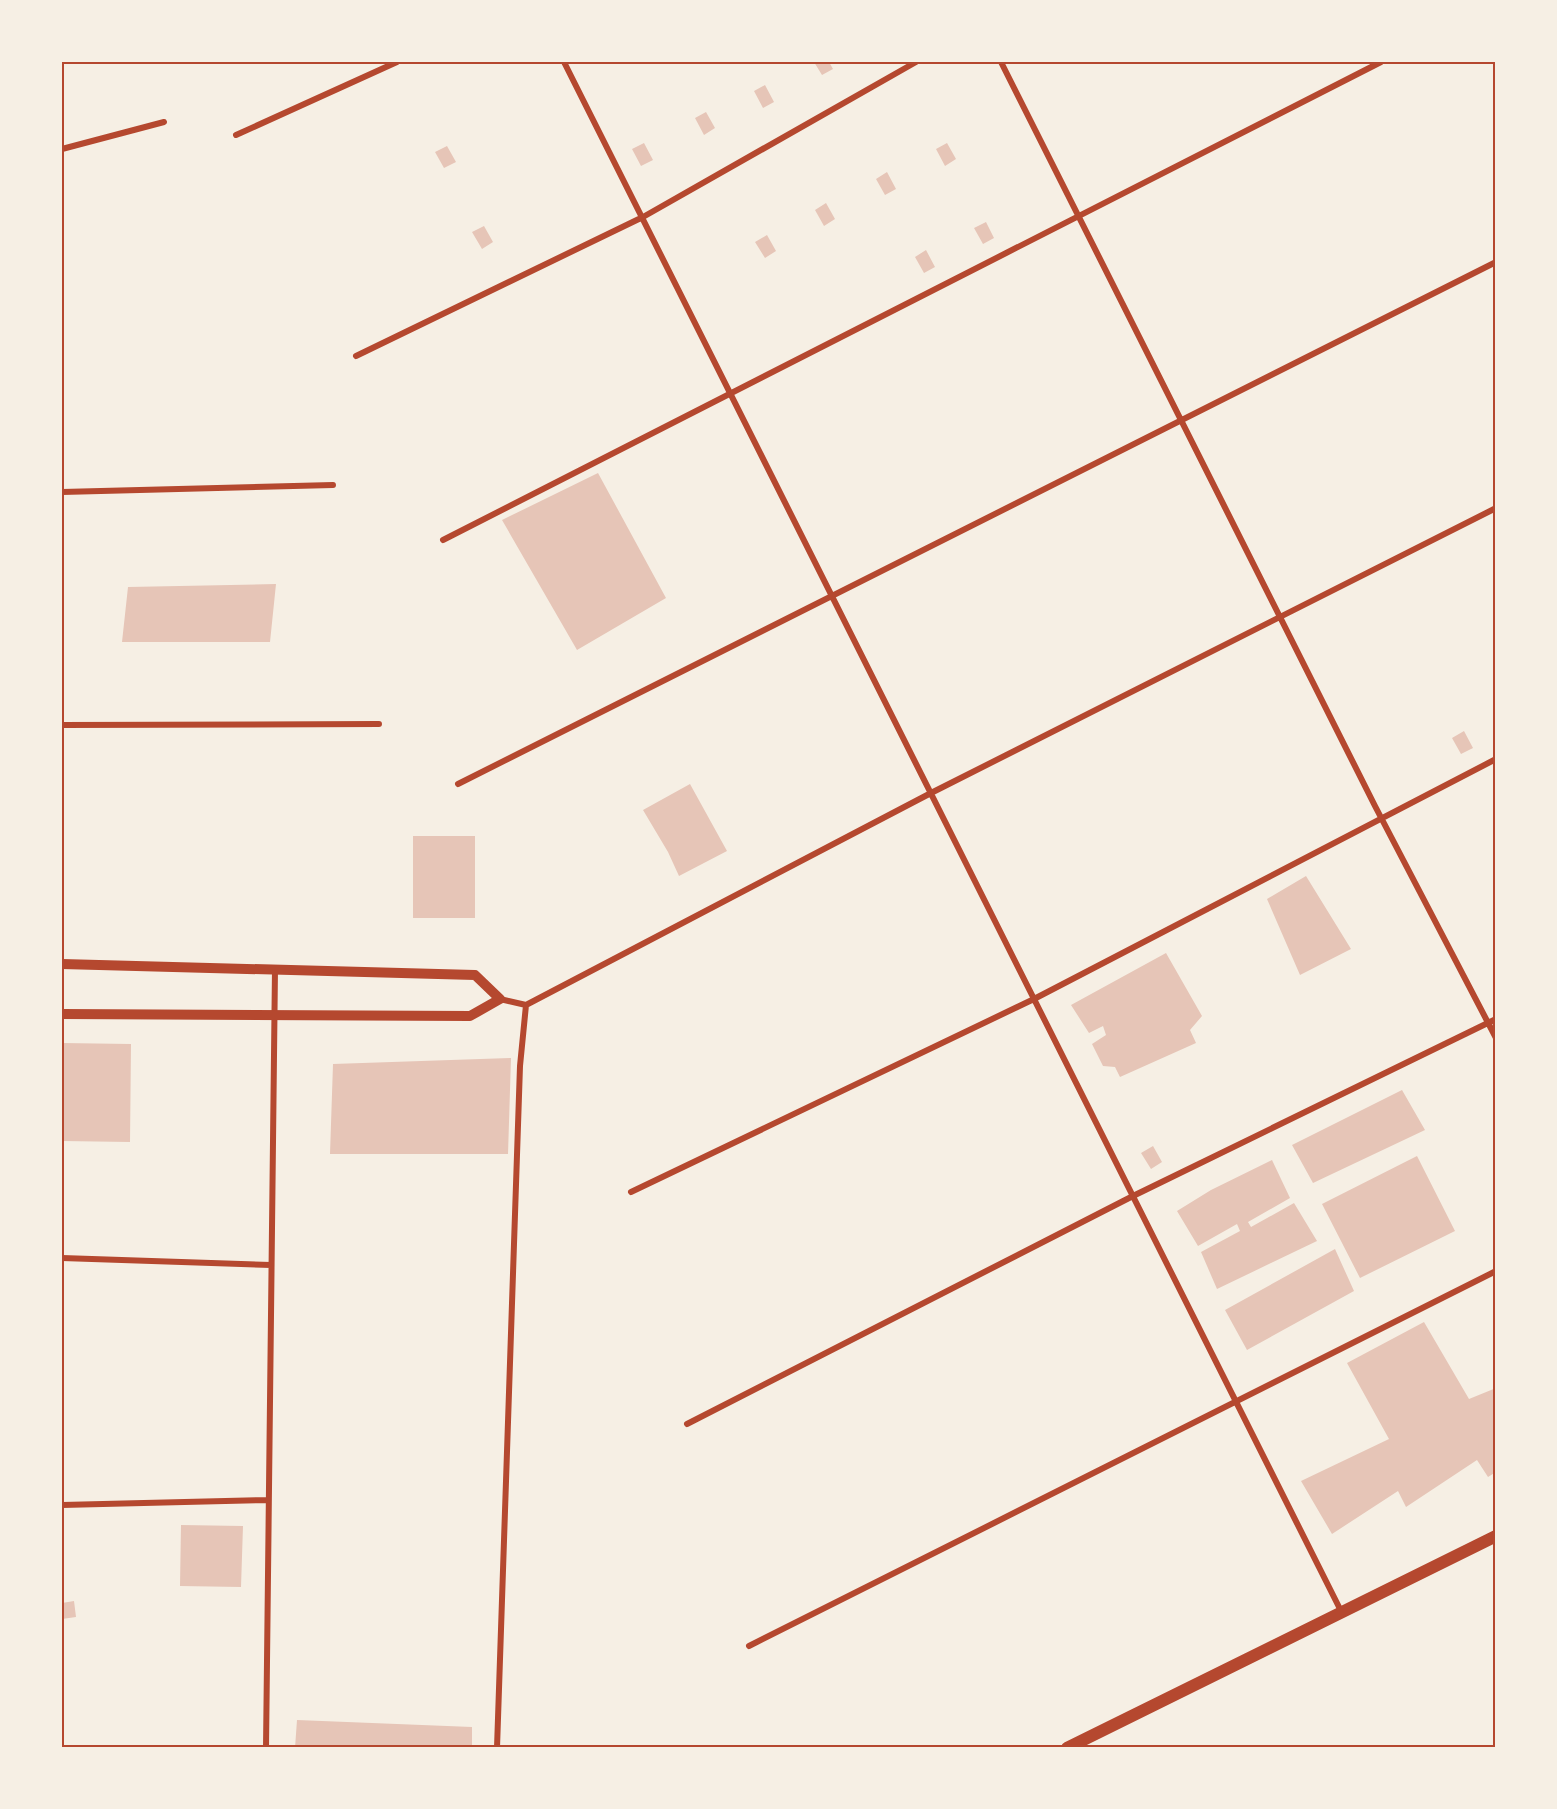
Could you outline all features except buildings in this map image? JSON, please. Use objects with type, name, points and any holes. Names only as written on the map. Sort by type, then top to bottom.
[{"type":"main road","points":[[1067,1748],[1496,1536]]},
{"type":"street","points":[[236,135],[397,62]]},
{"type":"street","points":[[564,62],[1341,1611]]},
{"type":"street","points":[[356,356],[643,217],[916,62]]},
{"type":"street","points":[[1001,62],[1381,817],[1496,1038]]},
{"type":"street","points":[[443,540],[1381,62]]},
{"type":"street","points":[[62,149],[165,122]]},
{"type":"street","points":[[458,784],[1496,262]]},
{"type":"street","points":[[62,492],[333,485]]},
{"type":"street","points":[[62,964],[475,975],[500,999],[526,1005],[931,793],[1496,508]]},
{"type":"street","points":[[62,725],[379,724]]},
{"type":"street","points":[[631,1192],[1034,999],[1496,759]]},
{"type":"street","points":[[267,1748],[275,969]]},
{"type":"street","points":[[62,1014],[274,1017],[470,1016],[500,999]]},
{"type":"street","points":[[497,1748],[520,1066],[526,1005]]},
{"type":"street","points":[[687,1424],[1133,1196],[1496,1019]]},
{"type":"street","points":[[62,1258],[271,1265]]},
{"type":"street","points":[[749,1646],[1496,1271]]},
{"type":"street","points":[[62,1505],[268,1500]]}]
